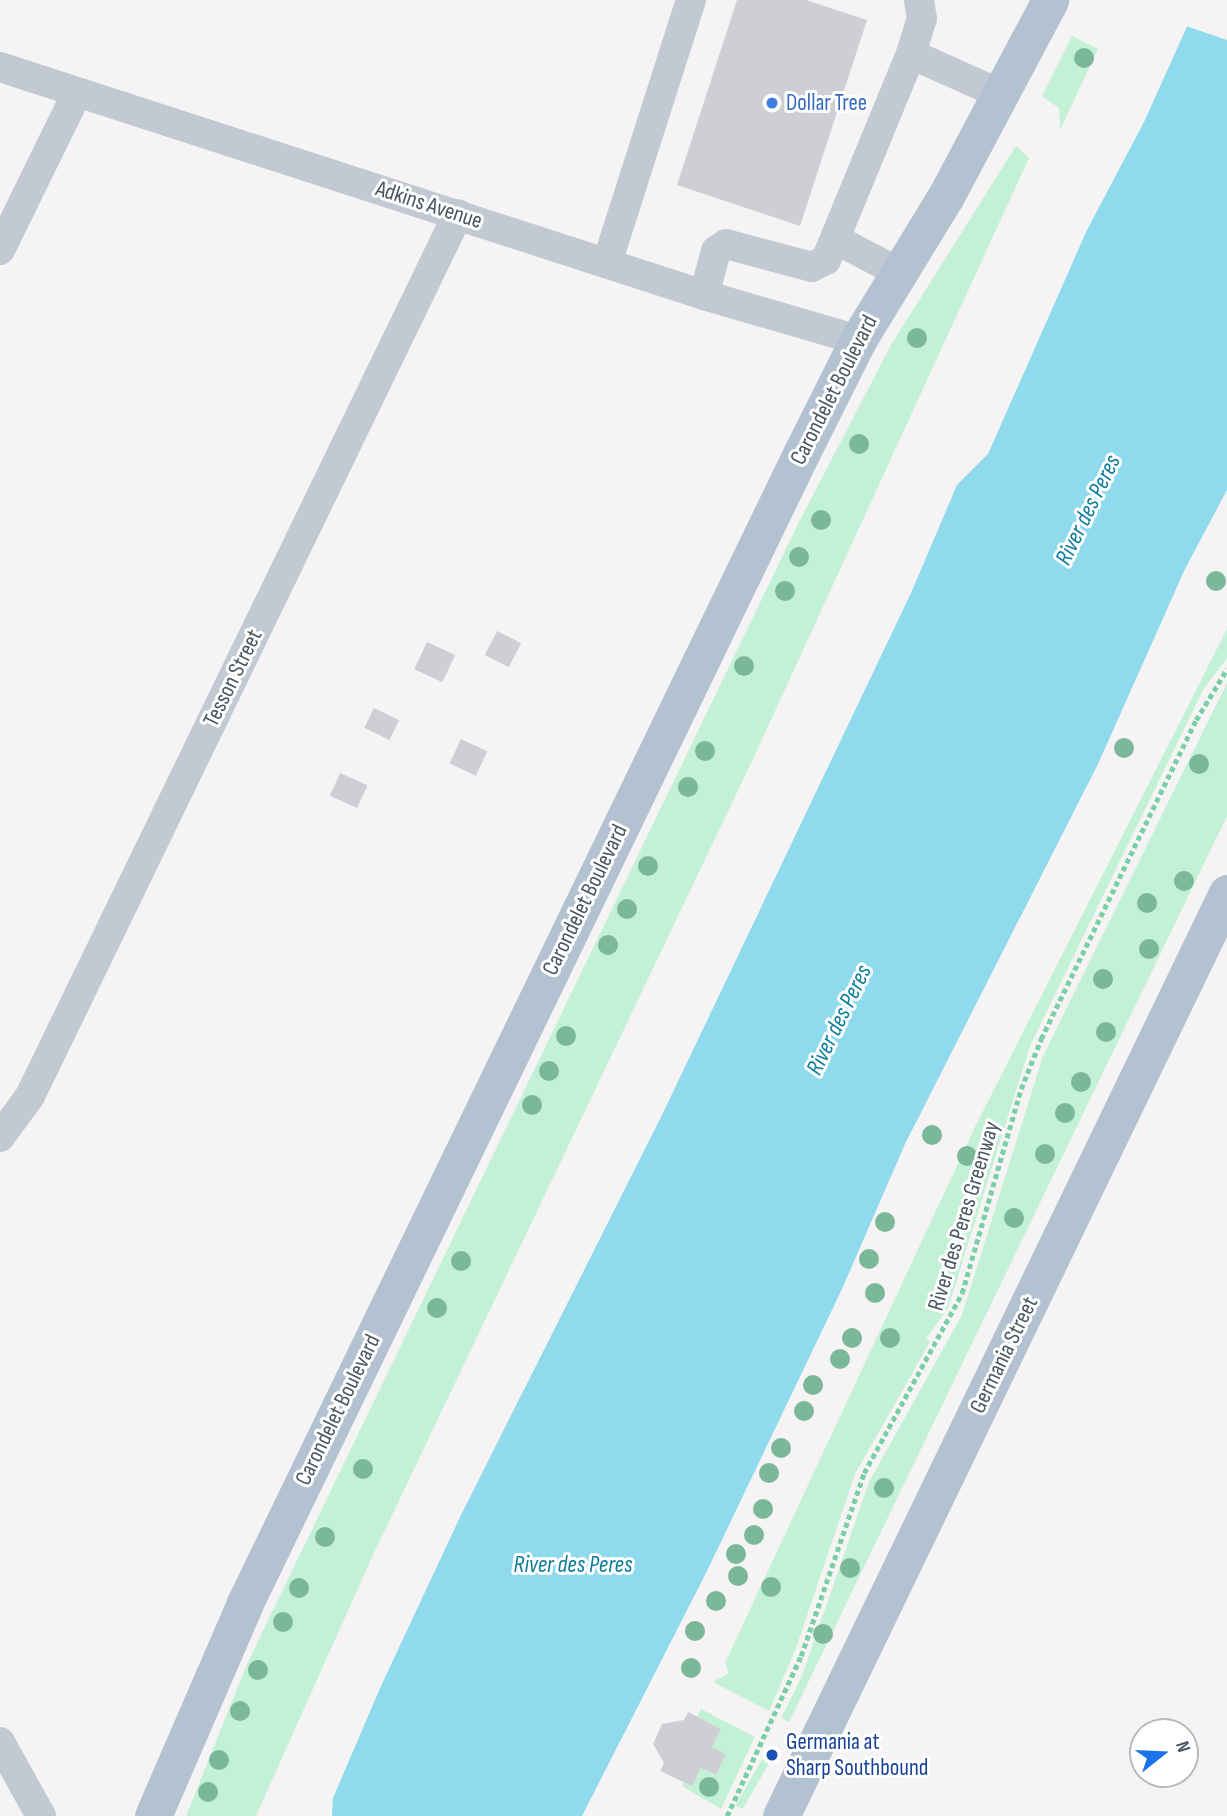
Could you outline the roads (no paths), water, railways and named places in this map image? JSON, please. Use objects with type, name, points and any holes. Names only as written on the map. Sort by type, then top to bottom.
[{"type":"main road","name":"Carondelet Boulevard","points":[[153,1816],[244,1603],[858,340],[946,196],[1050,0]]},
{"type":"main road","name":"Germania Street","points":[[781,1816],[1227,893]]},
{"type":"street","points":[[607,263],[691,0]]},
{"type":"street","points":[[704,295],[716,251],[726,244],[811,267],[826,260],[837,240],[911,54],[922,19],[919,0]]},
{"type":"street","points":[[911,54],[1000,94]]},
{"type":"street","name":"Adkins Avenue","points":[[0,67],[704,295],[858,340]]},
{"type":"street","points":[[0,250],[77,93]]},
{"type":"street","name":"Tesson Street","points":[[0,1137],[30,1096],[458,214]]},
{"type":"street","points":[[837,240],[898,272]]},
{"type":"street","points":[[0,1742],[41,1816]]},
{"type":"water","name":"River des Peres","points":[[1199,0],[1227,0],[1227,490],[1185,569],[1098,764],[905,1144],[842,1289],[707,1571],[582,1816],[332,1816],[333,1798],[381,1686],[461,1515],[662,1115],[911,593],[957,485],[988,454],[1087,230],[1144,122]]},
{"type":"place","name":"Dollar Tree","points":[[772,103]]},
{"type":"place","name":"Germania at Sharp Southbound","points":[[772,1755]]}]
